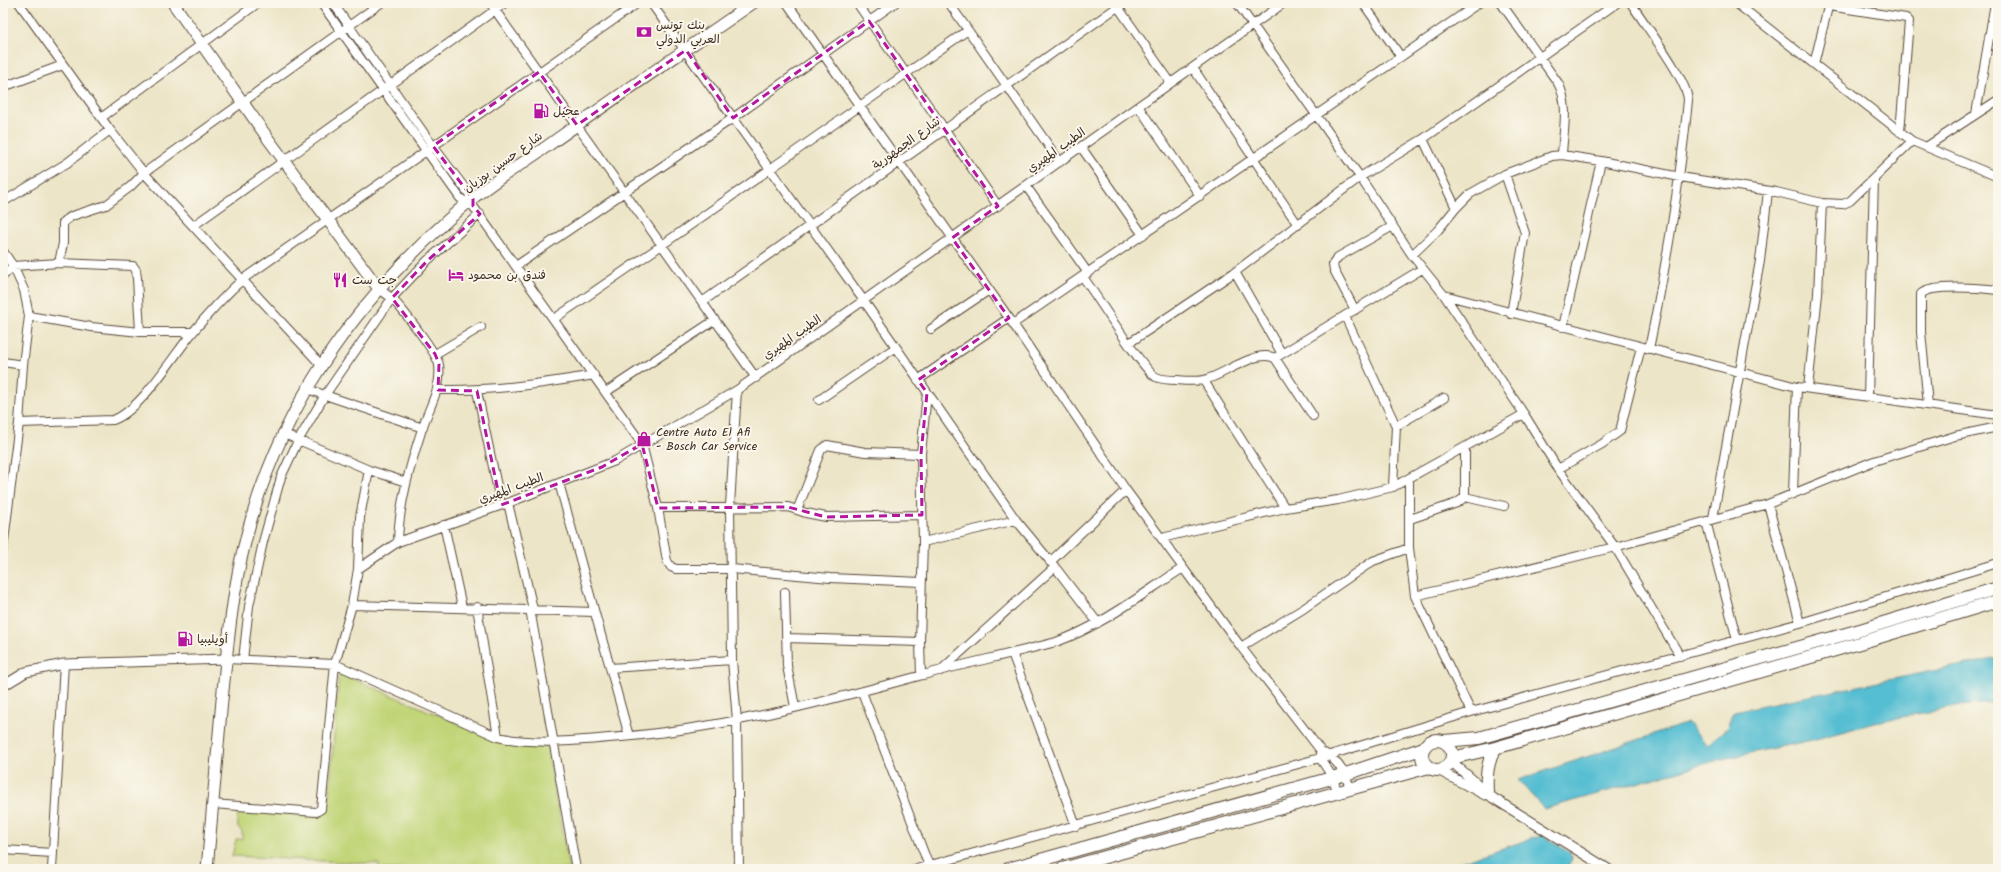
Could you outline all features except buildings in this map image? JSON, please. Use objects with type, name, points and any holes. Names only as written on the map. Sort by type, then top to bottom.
[{"type":"main road","points":[[173,3],[379,289]]},
{"type":"main road","name":"شارع حسين بوزيان","points":[[207,869],[226,659],[241,559],[252,514],[266,472],[282,433],[307,389],[348,328],[379,289],[418,248],[471,203],[577,125],[753,3]]},
{"type":"main road","points":[[1008,869],[1334,778],[1424,748],[1433,741],[1444,742],[1479,738],[1860,630],[1998,588]]},
{"type":"main road","points":[[1062,869],[1337,791],[1433,768],[1442,769],[1451,760],[1863,642],[1998,601]]},
{"type":"main road","points":[[1444,742],[1451,750],[1451,760]]},
{"type":"main road","points":[[1424,748],[1423,758],[1433,768]]},
{"type":"main road","points":[[1490,795],[1487,770],[1490,758],[1495,748]]},
{"type":"street","points":[[19,3],[101,118],[144,173],[322,366]]},
{"type":"street","points":[[101,118],[258,3]]},
{"type":"street","points":[[321,3],[460,198],[471,203]]},
{"type":"street","points":[[332,3],[391,84],[471,203],[642,444],[658,508],[667,561],[671,567],[676,569],[732,569],[830,578],[921,582]]},
{"type":"street","points":[[59,263],[63,243],[63,223],[66,220],[106,205],[130,187],[144,173],[381,3]]},
{"type":"street","points":[[193,226],[383,90],[492,6],[505,3]]},
{"type":"street","points":[[19,423],[113,420],[123,415],[139,401],[193,332],[228,292],[243,279],[638,3]]},
{"type":"street","points":[[651,3],[864,301],[1016,520],[1053,564],[1098,623]]},
{"type":"street","points":[[787,3],[1011,321],[1126,490],[1321,755],[1334,778],[1337,791]]},
{"type":"street","points":[[857,3],[998,206]]},
{"type":"street","points":[[516,266],[733,118],[895,3]]},
{"type":"street","points":[[949,3],[1060,162]]},
{"type":"street","points":[[1236,3],[1360,177],[1422,270],[1444,295],[1524,414],[1558,469],[1615,547],[1680,656]]},
{"type":"street","name":"الطيب المهيري","points":[[358,569],[398,542],[504,504],[615,461],[737,390],[1284,3]]},
{"type":"street","points":[[1363,3],[1401,57]]},
{"type":"street","points":[[918,380],[1086,275],[1480,3]]},
{"type":"street","points":[[1501,3],[1558,83],[1565,99],[1562,155]]},
{"type":"street","points":[[1128,343],[1235,272],[1360,177],[1423,139],[1539,56],[1617,3]]},
{"type":"street","points":[[1558,469],[1602,444],[1620,431],[1645,348],[1664,275],[1680,177],[1687,94],[1680,78],[1631,3]]},
{"type":"street","points":[[1736,3],[1912,141],[1998,177]]},
{"type":"street","points":[[1976,114],[1995,3]]},
{"type":"street","points":[[1121,5],[1171,83]]},
{"type":"street","name":"شارع الجمهورية","points":[[702,302],[810,227],[1121,5]]},
{"type":"street","points":[[1814,64],[1829,5],[1906,18],[1909,21],[1900,132]]},
{"type":"street","points":[[492,6],[756,378]]},
{"type":"street","points":[[554,319],[968,30]]},
{"type":"street","points":[[3,87],[63,65]]},
{"type":"street","points":[[1193,68],[1255,158],[1298,225]]},
{"type":"street","points":[[1926,147],[1998,100]]},
{"type":"street","points":[[1138,106],[1200,196]]},
{"type":"street","points":[[3,202],[67,163],[110,130]]},
{"type":"street","points":[[1423,139],[1456,208]]},
{"type":"street","points":[[1412,255],[1438,230],[1470,194],[1505,174],[1545,158],[1562,155],[1680,177],[1768,191],[1822,203],[1846,203],[1874,179],[1912,141]]},
{"type":"street","points":[[1081,147],[1144,235]]},
{"type":"street","points":[[1563,327],[1601,162]]},
{"type":"street","points":[[1505,174],[1525,233],[1511,314]]},
{"type":"street","points":[[1868,397],[1874,179]]},
{"type":"street","points":[[1026,186],[1086,275],[1128,343],[1156,377],[1165,380],[1204,381],[1256,357],[1267,355],[1278,356],[1422,270]]},
{"type":"street","points":[[1737,640],[1709,520],[1760,261],[1768,191]]},
{"type":"street","points":[[1808,388],[1818,294],[1822,203]]},
{"type":"street","points":[[244,660],[249,606],[263,542],[281,478],[298,441],[325,395],[392,298],[426,261],[480,214]]},
{"type":"street","points":[[1355,310],[1334,270],[1334,261],[1338,257],[1393,226]]},
{"type":"street","points":[[3,251],[13,266],[24,290],[29,316],[23,365],[19,423],[4,524],[3,548]]},
{"type":"street","points":[[3,276],[13,266],[59,263],[135,267],[140,332]]},
{"type":"street","points":[[1235,272],[1278,356],[1313,416]]},
{"type":"street","points":[[1928,405],[1921,332],[1921,294],[1924,291],[1933,289],[1974,288],[1998,290]]},
{"type":"street","points":[[379,289],[392,298],[435,354],[439,364],[438,390],[422,428],[406,482],[398,527],[398,542]]},
{"type":"street","points":[[931,329],[989,290]]},
{"type":"street","points":[[1444,295],[1511,314],[1797,387],[1998,415]]},
{"type":"street","points":[[29,316],[91,327],[140,332],[193,332]]},
{"type":"street","points":[[1346,316],[1396,426],[1392,487]]},
{"type":"street","points":[[606,392],[715,320]]},
{"type":"street","points":[[435,354],[481,327]]},
{"type":"street","points":[[820,400],[896,347]]},
{"type":"street","points":[[3,362],[23,365]]},
{"type":"street","points":[[438,390],[478,391],[534,385],[594,376]]},
{"type":"street","points":[[1204,381],[1285,508]]},
{"type":"street","points":[[1793,493],[1797,387]]},
{"type":"street","points":[[307,389],[422,428]]},
{"type":"street","points":[[737,390],[730,506],[732,660],[737,721],[739,869]]},
{"type":"street","points":[[478,391],[504,504],[531,609],[552,742],[576,869]]},
{"type":"street","points":[[921,676],[920,642],[923,542],[921,454],[927,393]]},
{"type":"street","points":[[1396,426],[1444,398]]},
{"type":"street","points":[[1162,538],[1285,508],[1338,500],[1392,487],[1409,479],[1524,414]]},
{"type":"street","points":[[1415,596],[1615,547],[1768,504],[1874,461],[1956,436],[1998,427]]},
{"type":"street","points":[[282,433],[369,470],[406,482]]},
{"type":"street","points":[[798,508],[821,450],[827,445],[865,452],[921,454]]},
{"type":"street","points":[[1464,498],[1465,447]]},
{"type":"street","points":[[213,804],[316,812],[321,810],[335,664],[352,605],[358,569],[360,517],[369,470]]},
{"type":"street","points":[[1409,479],[1409,548],[1415,596],[1471,712]]},
{"type":"street","points":[[559,483],[629,736]]},
{"type":"street","points":[[939,671],[1053,564],[1126,490]]},
{"type":"street","points":[[1410,519],[1457,503],[1464,498],[1504,506]]},
{"type":"street","points":[[1768,504],[1800,623]]},
{"type":"street","points":[[658,508],[779,506],[798,508],[806,513],[826,517],[922,515]]},
{"type":"street","points":[[923,542],[1016,520]]},
{"type":"street","points":[[444,525],[462,607]]},
{"type":"street","points":[[1241,647],[1303,609],[1373,561],[1409,548]]},
{"type":"street","points":[[916,869],[1076,826],[1321,755],[1329,755],[1471,712],[1800,623],[1998,564]]},
{"type":"street","points":[[3,686],[26,672],[64,664],[226,659],[335,664],[498,737],[552,742],[629,736],[737,721],[862,692],[1071,637],[1098,623],[1182,568]]},
{"type":"street","points":[[785,592],[788,674],[795,707]]},
{"type":"street","points":[[352,605],[477,607],[594,612]]},
{"type":"street","points":[[477,607],[498,737]]},
{"type":"street","points":[[786,638],[920,642]]},
{"type":"street","points":[[1012,653],[1076,826]]},
{"type":"street","points":[[610,668],[732,660]]},
{"type":"street","points":[[52,869],[64,664]]},
{"type":"street","points":[[862,692],[929,866]]},
{"type":"street","points":[[1329,755],[1346,774],[1350,788]]},
{"type":"street","points":[[1451,760],[1490,795],[1608,869]]},
{"type":"street","points":[[1433,768],[1485,795],[1490,795]]},
{"type":"street","points":[[3,850],[53,853]]},
{"type":"highlighted area","points":[[869,21],[998,206],[952,238],[1009,318],[918,380],[927,393],[921,454],[922,515],[826,517],[788,507],[658,508],[642,444],[602,467],[501,505],[477,391],[438,390],[439,364],[435,354],[392,298],[427,261],[480,214],[473,206],[473,199],[433,146],[539,72],[577,125],[686,50],[733,118]]},
{"type":"green space","points":[[339,673],[507,744],[547,747],[569,869],[379,869],[379,864],[232,856],[236,839],[242,839],[242,831],[238,828],[237,809],[322,815],[328,810]]},
{"type":"water","points":[[1998,658],[1998,702],[1960,706],[1885,720],[1812,740],[1722,759],[1544,809],[1518,780],[1688,723],[1707,745],[1728,727],[1734,711]]},
{"type":"water","points":[[1543,835],[1570,853],[1572,860],[1569,865],[1557,869],[1439,869]]},
{"type":"place","name":"بنك تونس العربي الدولي","points":[[644,32]]},
{"type":"place","name":"عجيل","points":[[541,111]]},
{"type":"place","name":"فندق بن محمود","points":[[456,275]]},
{"type":"place","name":"جت ست","points":[[340,280]]},
{"type":"place","name":"Centre Auto El Afi - Bosch Car Service","points":[[644,439]]},
{"type":"place","name":"أويليبيا","points":[[185,639]]}]
